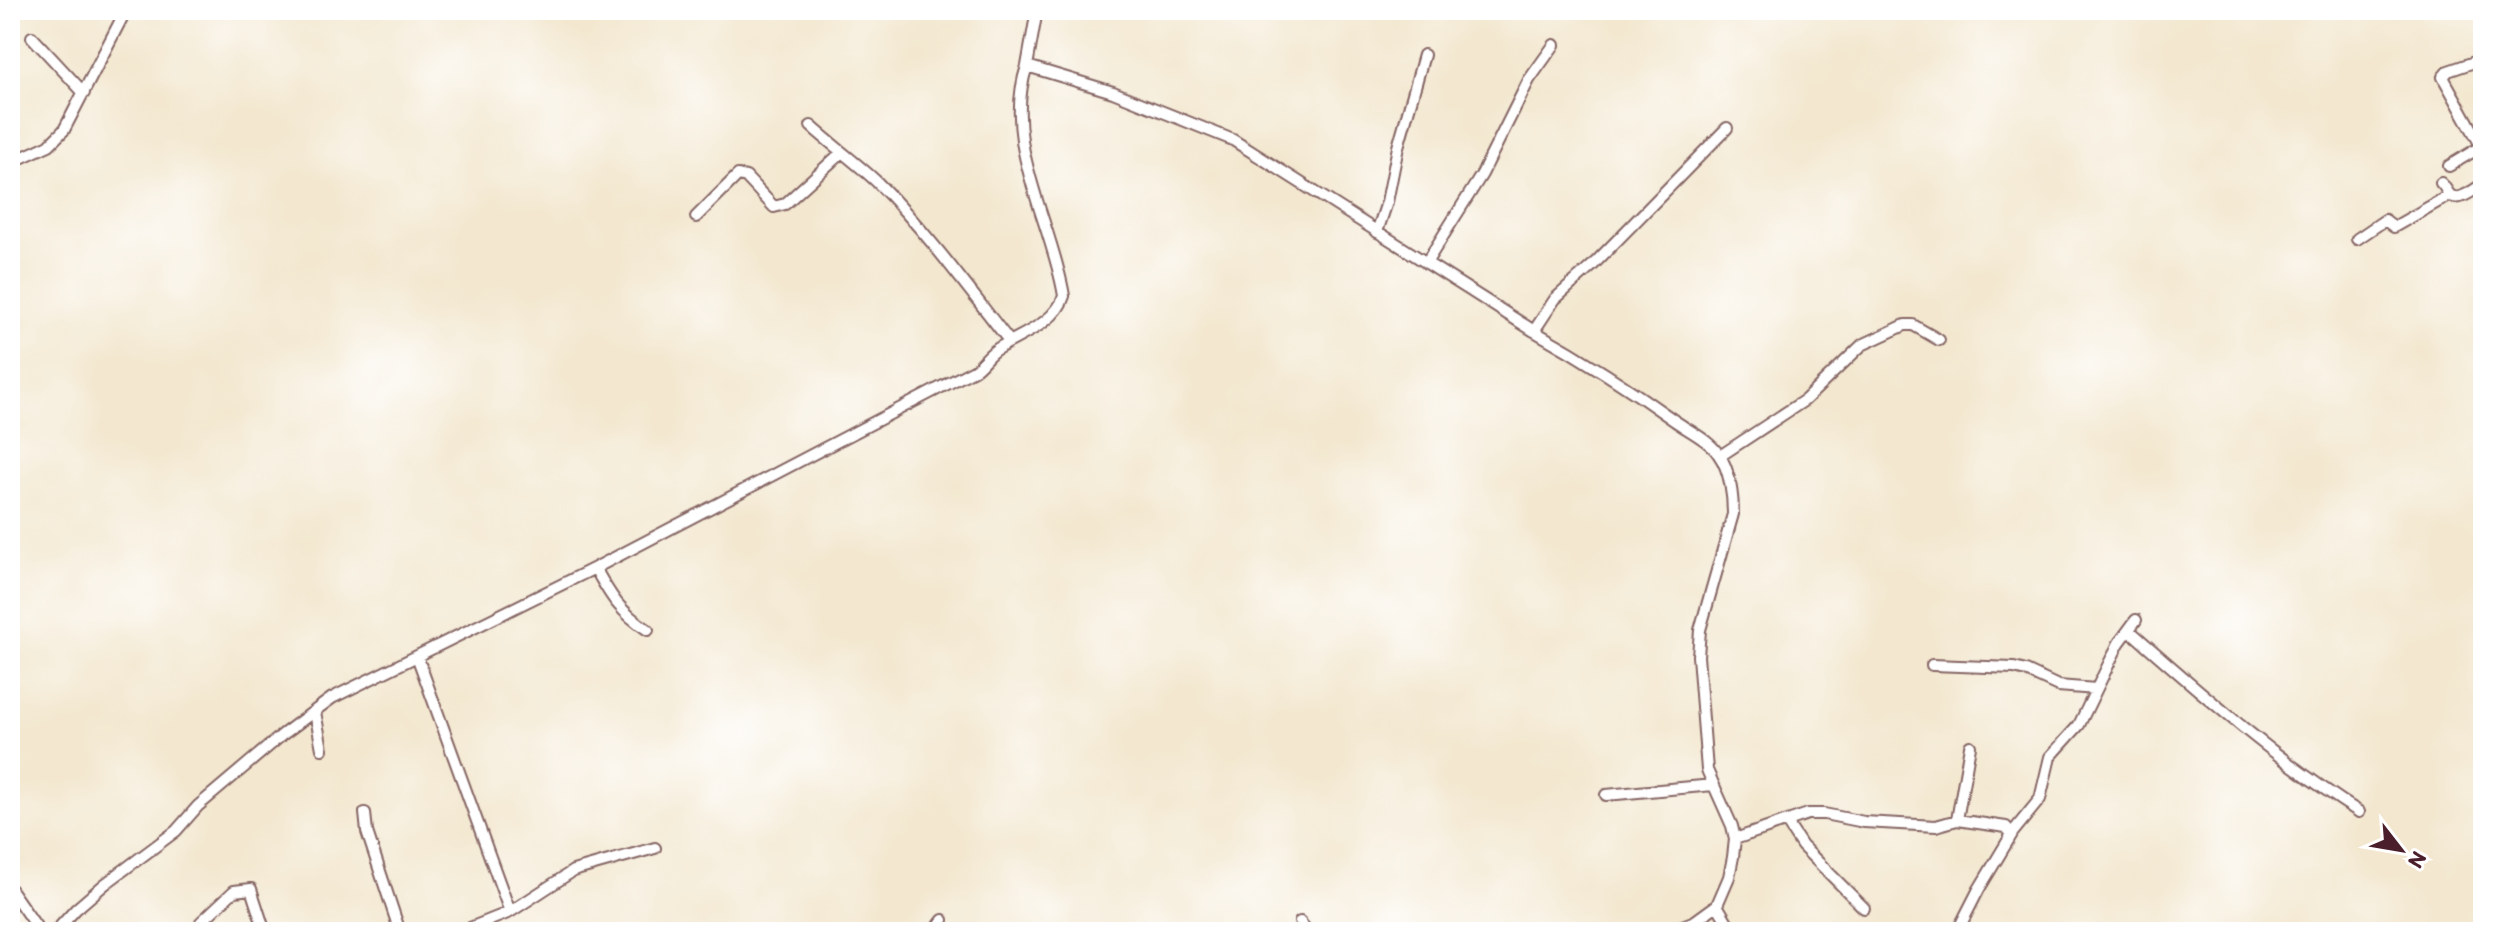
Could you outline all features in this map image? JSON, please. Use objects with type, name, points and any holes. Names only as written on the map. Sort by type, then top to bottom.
[{"type":"street","points":[[10,163],[49,145],[64,130],[126,10]]},
{"type":"street","points":[[55,932],[105,884],[176,831],[198,806],[282,735],[332,698],[595,568],[974,370],[994,350],[1052,316],[1061,306],[1064,296],[1024,152],[1019,99],[1037,10]]},
{"type":"street","points":[[32,37],[84,93]]},
{"type":"street","points":[[1426,263],[1482,174],[1529,80],[1554,45]]},
{"type":"street","points":[[1377,232],[1424,55]]},
{"type":"street","points":[[2449,166],[2482,148],[2443,75],[2483,59]]},
{"type":"street","points":[[1027,66],[1113,92],[1233,140],[1580,357],[1652,404],[1720,456],[1733,495],[1733,514],[1700,630],[1698,656],[1707,770],[1735,839],[1729,877],[1717,905],[1695,921],[1668,932]]},
{"type":"street","points":[[811,126],[874,179],[917,223],[1010,342]]},
{"type":"street","points":[[1534,331],[1555,299],[1592,266],[1727,128]]},
{"type":"street","points":[[696,217],[738,175],[746,177],[774,207],[785,204],[841,153]]},
{"type":"street","points":[[2441,183],[2450,195]]},
{"type":"street","points":[[2357,239],[2385,220],[2394,227],[2450,195],[2465,195],[2483,184]]},
{"type":"street","points":[[1720,456],[1805,400],[1862,345],[1905,325],[1913,325],[1939,340]]},
{"type":"street","points":[[595,568],[615,603],[648,630]]},
{"type":"street","points":[[1957,932],[2013,832],[2040,799],[2050,757],[2079,725],[2136,620]]},
{"type":"street","points":[[2129,630],[2210,701],[2332,795],[2359,812]]},
{"type":"street","points":[[417,656],[510,912]]},
{"type":"street","points":[[1932,665],[2014,668],[2058,686],[2096,689]]},
{"type":"street","points":[[315,712],[322,749]]},
{"type":"street","points":[[1957,820],[1970,746]]},
{"type":"street","points":[[1606,795],[1713,785]]},
{"type":"street","points":[[365,813],[367,832],[400,932]]},
{"type":"street","points":[[1735,839],[1808,814],[1864,822],[1936,826],[1957,820],[2001,826],[2013,832]]},
{"type":"street","points":[[1787,823],[1802,846],[1864,908]]},
{"type":"street","points":[[460,932],[510,912],[573,871],[655,848]]},
{"type":"street","points":[[10,889],[40,932]]},
{"type":"street","points":[[201,922],[234,891],[251,889],[265,932]]},
{"type":"street","points":[[1717,905],[1733,932]]},
{"type":"street","points":[[934,932],[943,920]]},
{"type":"street","points":[[1300,922],[1308,932]]}]
